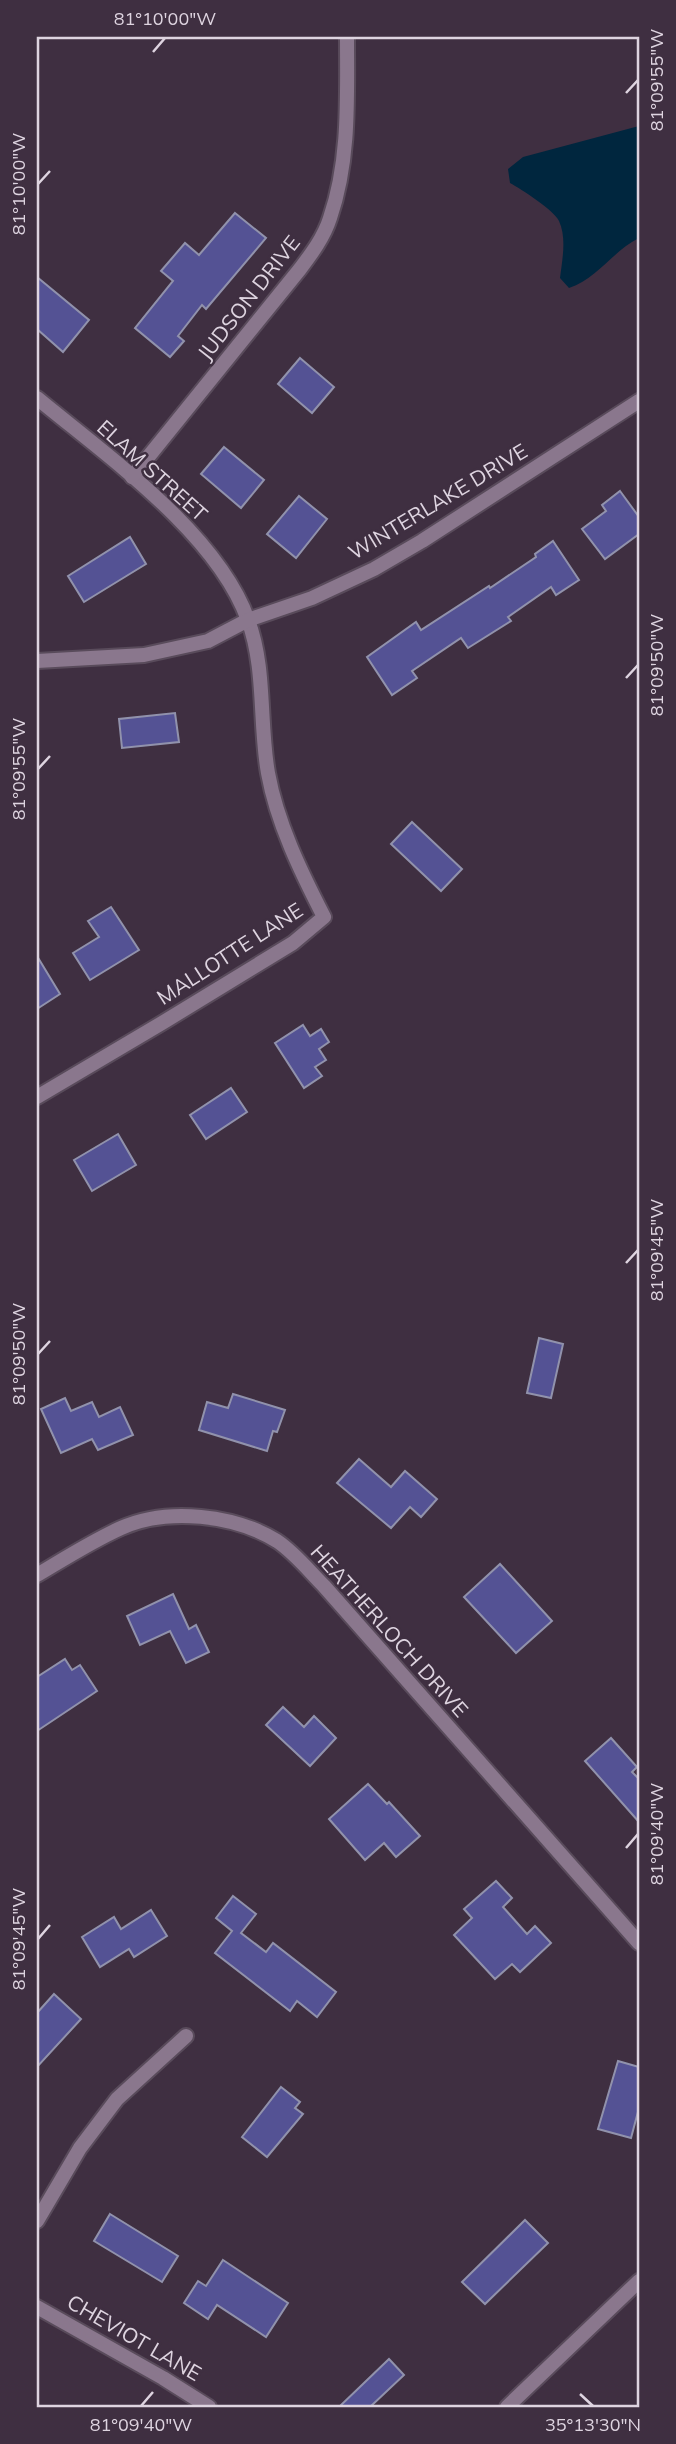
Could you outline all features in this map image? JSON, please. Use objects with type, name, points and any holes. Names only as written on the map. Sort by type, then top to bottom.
[{"type":"street","name":"JUDSON DRIVE","points":[[132,477],[319,243],[330,219],[341,178],[346,138],[347,37]]},
{"type":"street","name":"ELAM STREET","points":[[37,398],[170,510],[219,566],[248,620]]},
{"type":"street","name":"WINTERLAKE DRIVE","points":[[37,661],[145,655],[208,641],[248,620],[312,598],[374,569],[639,401]]},
{"type":"street","name":"MALLOTTE LANE","points":[[37,1097],[281,950],[324,917],[301,871],[268,775],[258,670],[248,620]]},
{"type":"street","name":"HEATHERLOCH DRIVE","points":[[37,1575],[123,1527],[153,1519],[184,1516],[216,1519],[247,1528],[277,1542],[324,1586],[639,1943]]},
{"type":"street","points":[[37,2221],[80,2148],[117,2099],[186,2036]]},
{"type":"street","points":[[507,2407],[639,2281]]},
{"type":"street","name":"CHEVIOT LANE","points":[[37,2306],[209,2407]]},
{"type":"water","points":[[639,126],[639,238],[589,278],[569,288],[560,278],[563,242],[559,221],[544,206],[510,183],[508,169],[523,157]]},
{"type":"building","points":[[235,213],[266,238],[206,309],[202,305],[178,336],[184,341],[170,357],[135,328],[173,281],[161,271],[185,243],[199,255]]},
{"type":"building","points":[[37,277],[89,320],[63,352],[37,329]]},
{"type":"building","points":[[300,358],[334,387],[312,413],[278,384]]},
{"type":"building","points":[[224,447],[264,480],[241,508],[201,474]]},
{"type":"building","points":[[620,491],[639,517],[639,534],[605,559],[582,529],[606,511],[602,505]]},
{"type":"building","points":[[299,496],[327,519],[296,558],[267,534]]},
{"type":"building","points":[[130,537],[146,564],[84,602],[68,576]]},
{"type":"building","points":[[553,541],[579,580],[556,595],[551,587],[508,617],[511,621],[468,648],[461,638],[412,671],[417,678],[392,695],[367,657],[416,622],[421,630],[489,586],[490,588],[536,557],[535,554]]},
{"type":"building","points":[[175,713],[179,742],[122,748],[119,719]]},
{"type":"building","points":[[412,822],[462,869],[441,891],[391,844]]},
{"type":"building","points":[[111,907],[139,950],[90,980],[73,953],[99,937],[88,921]]},
{"type":"building","points":[[37,956],[60,994],[37,1009]]},
{"type":"building","points":[[303,1025],[310,1036],[321,1029],[329,1042],[319,1049],[326,1060],[315,1067],[322,1076],[304,1088],[275,1043]]},
{"type":"building","points":[[231,1088],[247,1112],[206,1139],[190,1115]]},
{"type":"building","points":[[118,1134],[136,1165],[92,1191],[74,1160]]},
{"type":"building","points":[[539,1338],[563,1344],[551,1398],[527,1393]]},
{"type":"building","points":[[233,1394],[285,1410],[277,1432],[273,1431],[267,1451],[199,1430],[207,1402],[228,1408]]},
{"type":"building","points":[[65,1398],[71,1411],[92,1402],[99,1417],[120,1407],[133,1435],[98,1450],[92,1439],[61,1453],[41,1409]]},
{"type":"building","points":[[359,1459],[391,1487],[405,1471],[437,1499],[421,1517],[410,1507],[391,1528],[337,1483]]},
{"type":"building","points":[[500,1564],[552,1621],[516,1653],[464,1597]]},
{"type":"building","points":[[173,1594],[189,1629],[196,1625],[209,1652],[186,1663],[170,1631],[140,1645],[127,1616]]},
{"type":"building","points":[[65,1659],[72,1670],[80,1665],[97,1691],[37,1731],[37,1677]]},
{"type":"building","points":[[283,1707],[304,1727],[314,1716],[336,1738],[310,1766],[266,1725]]},
{"type":"building","points":[[611,1738],[637,1767],[632,1772],[639,1779],[639,1822],[585,1761]]},
{"type":"building","points":[[368,1784],[387,1804],[389,1802],[420,1836],[396,1857],[384,1843],[365,1860],[329,1819]]},
{"type":"building","points":[[496,1881],[512,1898],[503,1907],[527,1934],[535,1926],[551,1943],[520,1972],[512,1964],[495,1979],[454,1935],[472,1918],[464,1909]]},
{"type":"building","points":[[233,1896],[256,1914],[241,1933],[266,1952],[273,1943],[336,1992],[317,2017],[297,2001],[290,2011],[215,1953],[232,1931],[216,1918]]},
{"type":"building","points":[[151,1910],[167,1936],[134,1957],[129,1949],[100,1967],[82,1937],[114,1917],[121,1929]]},
{"type":"building","points":[[54,1994],[81,2019],[37,2067],[37,2013]]},
{"type":"building","points":[[618,2061],[639,2067],[639,2108],[631,2138],[598,2129]]},
{"type":"building","points":[[281,2087],[300,2102],[295,2108],[303,2114],[267,2157],[242,2137]]},
{"type":"building","points":[[110,2214],[178,2256],[162,2282],[94,2241]]},
{"type":"building","points":[[525,2220],[548,2243],[485,2304],[462,2282]]},
{"type":"building","points":[[223,2260],[288,2303],[266,2337],[217,2305],[208,2319],[184,2303],[198,2281],[206,2286]]},
{"type":"building","points":[[389,2359],[404,2375],[370,2407],[339,2407]]}]
